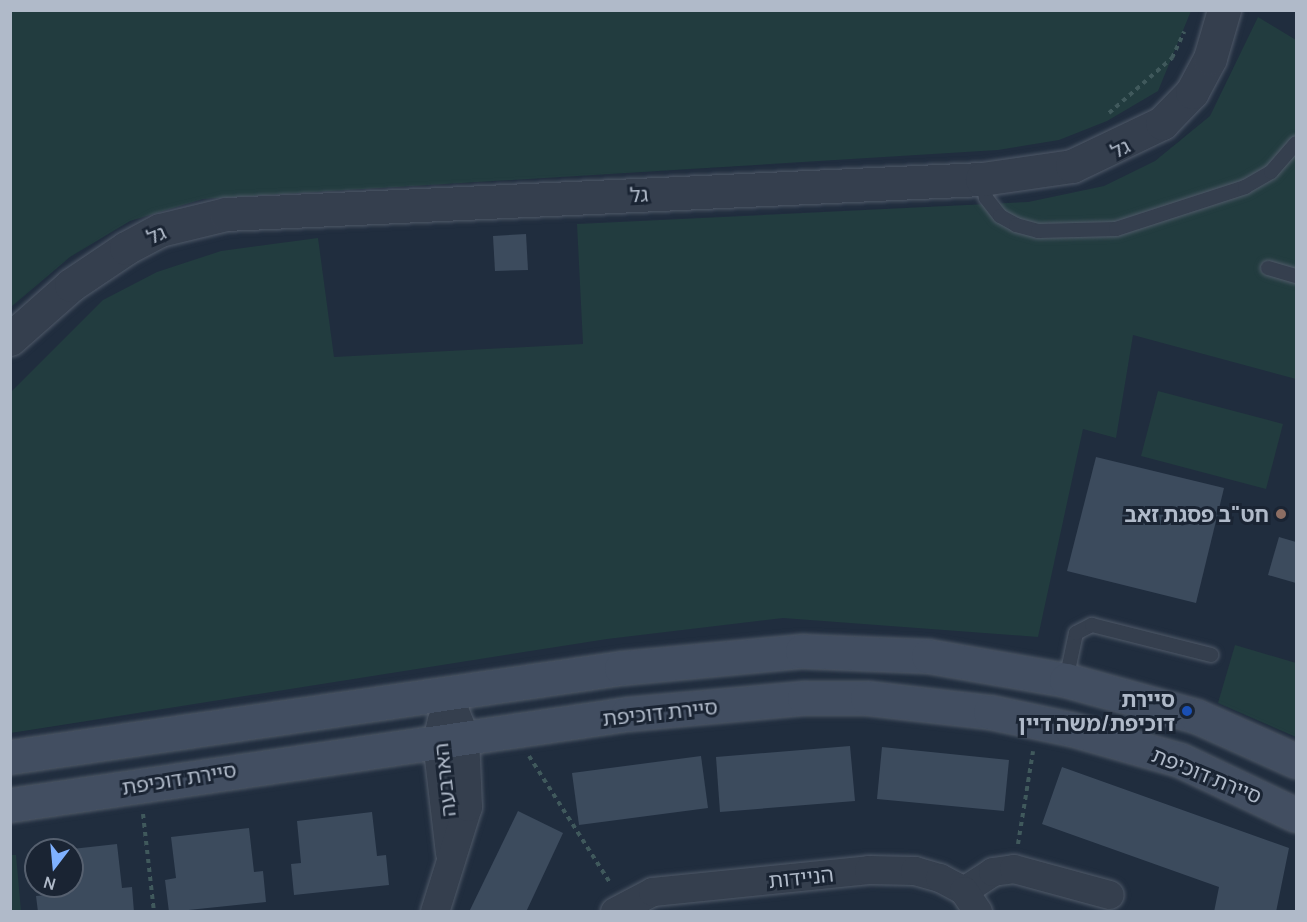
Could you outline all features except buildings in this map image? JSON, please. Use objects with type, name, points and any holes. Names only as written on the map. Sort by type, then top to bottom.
[{"type":"main road","points":[[10,757],[621,668],[802,651],[928,656],[1066,680],[1196,716],[1296,761]]},
{"type":"main road","name":"סיירת דוכיפת","points":[[10,805],[512,730],[804,698],[923,703],[1037,722],[1180,760],[1296,815]]},
{"type":"street","name":"גל","points":[[10,339],[71,285],[126,248],[160,231],[226,214],[982,179],[1072,166],[1162,123],[1196,84],[1224,10]]},
{"type":"street","name":"הארבעה","points":[[435,912],[449,876],[451,739],[448,694]]},
{"type":"street","points":[[971,901],[993,872],[1014,869],[1110,896]]},
{"type":"street","name":"הניידות","points":[[619,908],[653,892],[869,870],[915,871],[971,901]]},
{"type":"lane","points":[[982,179],[986,198],[999,216],[1016,225],[1072,232],[1116,228],[1245,187],[1271,172],[1296,143]]},
{"type":"lane","points":[[1268,268],[1296,276]]},
{"type":"lane","points":[[1066,680],[1076,633],[1092,625],[1211,655]]},
{"type":"path","points":[[1103,119],[1172,58],[1190,20]]},
{"type":"path","points":[[1014,869],[1037,722]]},
{"type":"path","points":[[512,730],[619,908]]},
{"type":"path","points":[[140,784],[154,912]]},
{"type":"green space","points":[[11,10],[1191,11],[1158,91],[1107,121],[1059,140],[998,150],[203,199],[130,221],[70,257],[11,307]]},
{"type":"green space","points":[[1258,17],[1296,40],[1296,379],[1133,335],[1116,438],[1083,429],[1038,637],[783,618],[607,639],[11,733],[11,392],[103,300],[157,272],[221,251],[318,238],[334,357],[583,344],[577,224],[1028,202],[1104,186],[1155,161],[1210,116]]},
{"type":"green space","points":[[1158,391],[1283,424],[1266,489],[1141,456]]},
{"type":"green space","points":[[1235,645],[1296,663],[1296,737],[1218,703]]},
{"type":"green space","points":[[11,855],[16,855],[21,911],[11,911]]},
{"type":"place","name":"חט\"ב פסגת זאב","points":[[1281,514]]},
{"type":"place","name":"סיירת דוכיפת/משה דיין","points":[[1187,711]]}]
